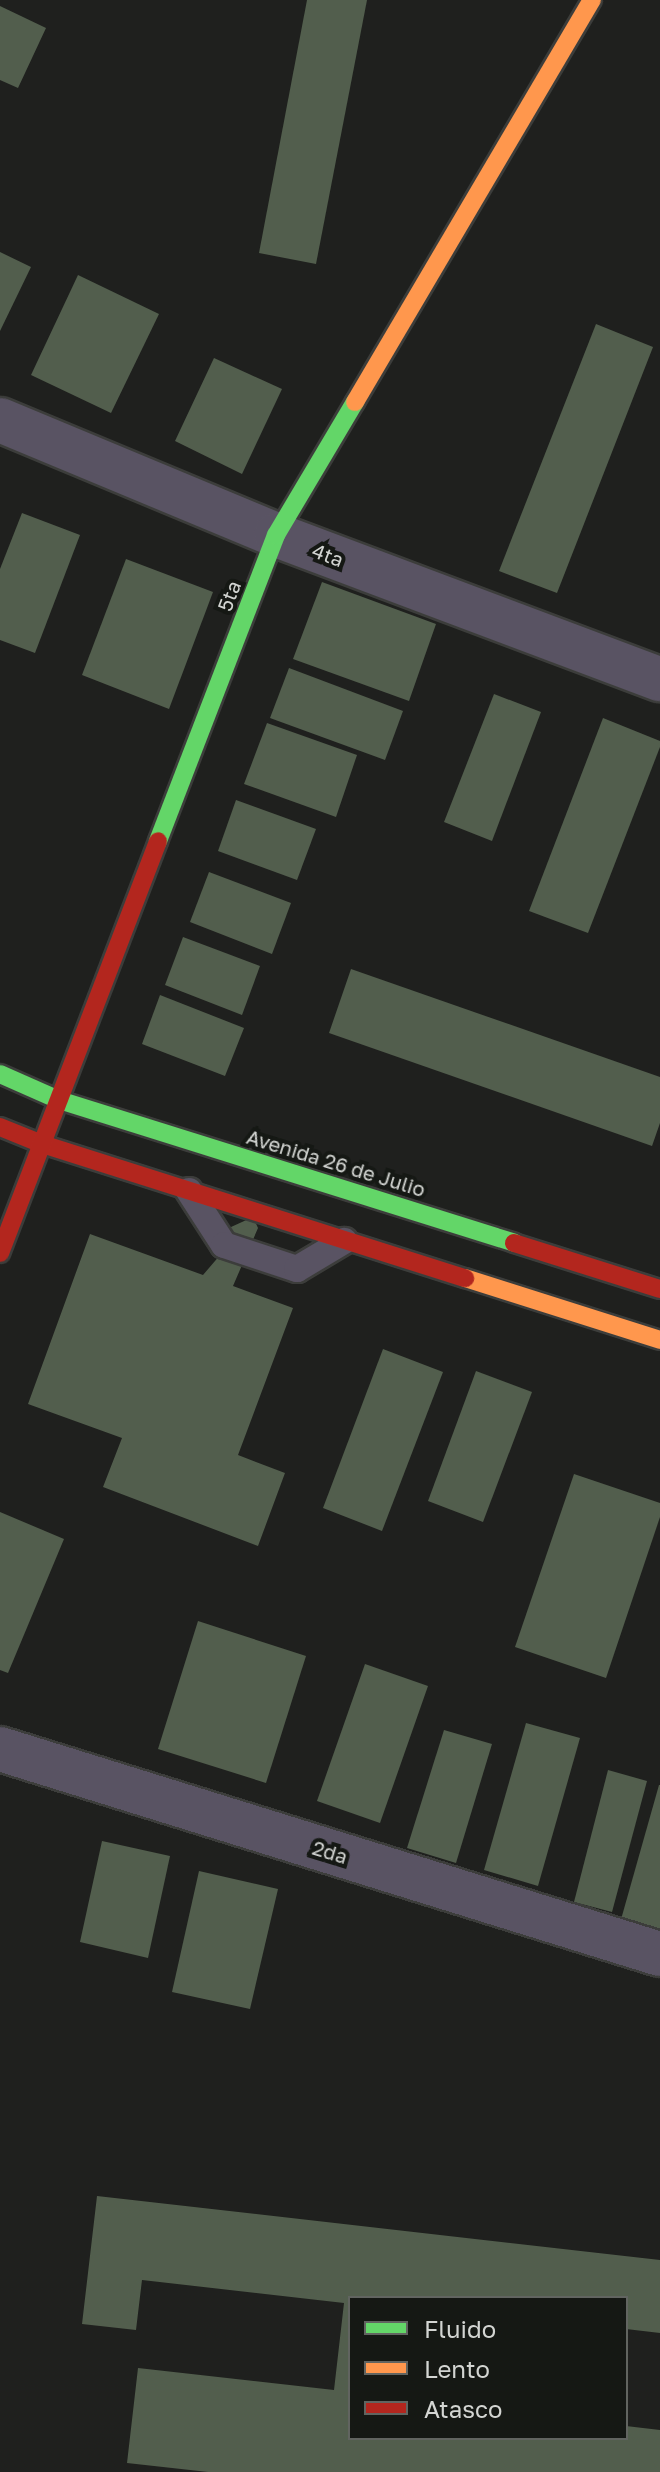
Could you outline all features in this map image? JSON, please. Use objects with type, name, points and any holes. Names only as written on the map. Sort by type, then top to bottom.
[{"type":"main road","name":"5ta","points":[[0,1253],[276,535],[592,0]]},
{"type":"main road","name":"Avenida 26 de Julio","points":[[0,1074],[59,1100],[660,1289]]},
{"type":"main road","points":[[0,1127],[42,1144],[660,1340]]},
{"type":"street","name":"4ta","points":[[0,420],[276,535],[660,679]]},
{"type":"street","name":"2da","points":[[0,1749],[660,1954]]},
{"type":"lane","points":[[189,1191],[224,1245],[297,1269],[344,1241]]},
{"type":"building","points":[[307,0],[367,0],[316,264],[259,253]]},
{"type":"building","points":[[0,6],[46,28],[18,88],[0,80]]},
{"type":"building","points":[[0,252],[31,267],[0,331]]},
{"type":"building","points":[[78,275],[159,314],[111,413],[31,375]]},
{"type":"building","points":[[596,324],[653,347],[557,593],[499,571]]},
{"type":"building","points":[[214,358],[282,389],[242,474],[175,441]]},
{"type":"building","points":[[22,513],[80,535],[35,653],[0,640],[0,569]]},
{"type":"building","points":[[126,559],[213,592],[169,709],[82,675]]},
{"type":"building","points":[[322,582],[436,624],[409,701],[293,659]]},
{"type":"building","points":[[289,668],[403,711],[385,760],[270,718]]},
{"type":"building","points":[[494,694],[541,712],[492,841],[444,822]]},
{"type":"building","points":[[603,718],[660,741],[660,747],[588,933],[529,911]]},
{"type":"building","points":[[267,723],[357,755],[336,817],[244,784]]},
{"type":"building","points":[[236,800],[316,829],[297,880],[218,851]]},
{"type":"building","points":[[209,872],[291,903],[272,954],[190,922]]},
{"type":"building","points":[[183,937],[260,966],[242,1015],[165,985]]},
{"type":"building","points":[[351,969],[660,1077],[660,1123],[652,1146],[329,1033]]},
{"type":"building","points":[[160,995],[244,1028],[225,1076],[142,1044]]},
{"type":"building","points":[[253,1217],[258,1228],[233,1286],[293,1308],[238,1455],[285,1473],[258,1546],[103,1487],[122,1438],[28,1404],[90,1234],[203,1275],[227,1247],[231,1227]]},
{"type":"building","points":[[383,1349],[443,1372],[382,1531],[323,1508]]},
{"type":"building","points":[[476,1371],[532,1392],[483,1522],[428,1501]]},
{"type":"building","points":[[574,1474],[660,1503],[660,1517],[606,1678],[515,1647]]},
{"type":"building","points":[[0,1512],[64,1539],[8,1673],[0,1670]]},
{"type":"building","points":[[198,1621],[306,1656],[266,1783],[158,1749]]},
{"type":"building","points":[[365,1664],[428,1686],[380,1823],[317,1801]]},
{"type":"building","points":[[526,1723],[580,1738],[538,1886],[484,1870]]},
{"type":"building","points":[[444,1730],[492,1744],[456,1863],[407,1848]]},
{"type":"building","points":[[608,1770],[647,1781],[612,1912],[574,1902]]},
{"type":"building","points":[[660,1785],[660,1934],[620,1923]]},
{"type":"building","points":[[102,1841],[170,1856],[148,1958],[80,1942]]},
{"type":"building","points":[[199,1871],[278,1889],[250,2009],[172,1992]]},
{"type":"building","points":[[97,2196],[660,2260],[660,2333],[628,2329],[628,2296],[348,2296],[348,2440],[628,2440],[628,2426],[660,2430],[660,2472],[208,2472],[127,2463],[138,2368],[334,2390],[344,2303],[142,2280],[136,2330],[82,2324]]},
{"type":"traffic: fast","points":[[158,841],[276,535],[355,402]]},
{"type":"traffic: fast","points":[[0,1074],[59,1100],[514,1243]]},
{"type":"traffic: slow","points":[[355,402],[592,0]]},
{"type":"traffic: slow","points":[[465,1278],[660,1340]]},
{"type":"traffic: jam","points":[[0,1253],[158,841]]},
{"type":"traffic: jam","points":[[0,1127],[42,1144],[465,1278]]},
{"type":"traffic: jam","points":[[514,1243],[660,1289]]}]
